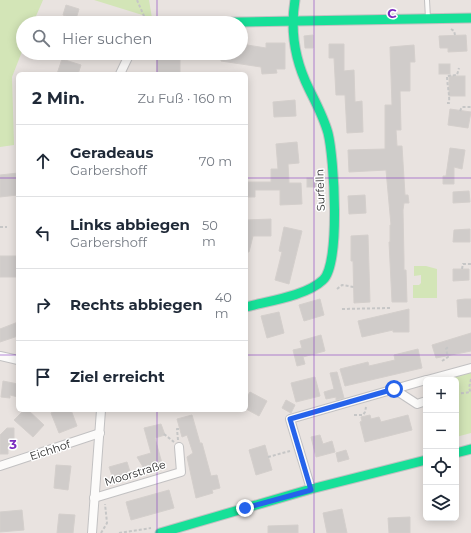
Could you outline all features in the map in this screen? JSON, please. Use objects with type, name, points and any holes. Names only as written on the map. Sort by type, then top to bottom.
[{"type":"street","points":[[292,21],[295,0]]},
{"type":"street","points":[[248,22],[471,18]]},
{"type":"street","name":"Surfelln","points":[[248,306],[314,288],[326,279],[334,250],[332,170],[329,140],[322,116],[302,74],[297,55],[292,21]]},
{"type":"street","points":[[121,72],[127,60]]},
{"type":"street","points":[[0,356],[16,360]]},
{"type":"street","points":[[438,377],[471,368]]},
{"type":"street","points":[[311,490],[290,419],[423,381]]},
{"type":"street","points":[[394,389],[417,404],[423,402]]},
{"type":"street","name":"Moorstraße","points":[[92,533],[101,412]]},
{"type":"street","name":"Eichhof","points":[[0,466],[100,433]]},
{"type":"street","name":"Moorstraße","points":[[94,498],[181,472],[179,447]]},
{"type":"street","points":[[459,452],[471,449]]},
{"type":"street","points":[[160,533],[311,490],[423,461]]},
{"type":"lane","points":[[428,0],[428,18]]},
{"type":"path","points":[[137,0],[145,16]]},
{"type":"path","points":[[447,103],[449,103],[447,95],[447,76],[457,75],[459,68]]},
{"type":"path","points":[[460,111],[462,107],[471,107]]},
{"type":"path","points":[[0,227],[7,227]]},
{"type":"path","points":[[462,269],[463,264],[471,264]]},
{"type":"path","points":[[337,289],[342,285],[354,287]]},
{"type":"path","points":[[342,309],[390,308]]},
{"type":"path","points":[[442,361],[448,357],[446,349],[448,347]]},
{"type":"path","points":[[459,394],[471,392],[471,379]]},
{"type":"path","points":[[354,415],[364,415],[366,409],[363,398]]},
{"type":"path","points":[[179,447],[177,429],[180,428]]},
{"type":"path","points":[[164,434],[179,447]]},
{"type":"path","points":[[268,457],[299,449]]},
{"type":"path","points":[[101,533],[107,523],[104,495]]},
{"type":"green space","points":[[0,0],[43,0],[36,16],[16,16],[16,60],[19,60],[12,77],[14,145],[0,147]]},
{"type":"green space","points":[[94,0],[149,0],[152,16],[146,16]]},
{"type":"green space","points":[[414,266],[426,266],[437,269],[437,298],[413,298],[413,285],[419,285],[421,283],[421,275],[414,276]]},
{"type":"green space","points":[[471,369],[471,433],[459,436],[459,377],[452,377],[452,375]]},
{"type":"building","points":[[66,5],[79,9],[77,16],[63,15]]},
{"type":"building","points":[[313,35],[313,48],[305,48],[304,36]]},
{"type":"building","points":[[466,35],[467,51],[448,52],[448,48],[440,48],[439,36]]},
{"type":"building","points":[[266,43],[285,43],[285,69],[276,69],[277,73],[262,74],[261,67],[221,61],[248,60],[248,45],[266,48]]},
{"type":"building","points":[[329,44],[344,44],[344,71],[354,70],[355,102],[362,101],[363,132],[347,133],[345,95],[336,95],[334,58],[329,58]]},
{"type":"building","points":[[414,45],[415,62],[410,62],[410,91],[400,91],[401,130],[396,130],[397,146],[402,146],[405,195],[408,195],[409,203],[404,203],[403,210],[404,270],[406,270],[407,302],[392,302],[389,242],[391,225],[386,170],[349,172],[348,150],[385,149],[385,105],[392,105],[390,47]]},
{"type":"building","points":[[62,60],[81,65],[79,72],[58,72]]},
{"type":"building","points":[[157,60],[180,60],[180,72],[157,72]]},
{"type":"building","points":[[439,64],[450,64],[450,74],[439,74]]},
{"type":"building","points":[[449,76],[465,76],[465,96],[449,96]]},
{"type":"building","points":[[295,100],[296,116],[274,117],[273,102]]},
{"type":"building","points":[[450,109],[471,112],[468,128],[448,125]]},
{"type":"building","points":[[297,142],[299,163],[288,164],[289,183],[301,183],[302,204],[280,205],[280,190],[255,190],[255,197],[248,197],[248,182],[271,182],[271,169],[278,169],[276,144]]},
{"type":"building","points":[[450,148],[465,150],[462,169],[454,167],[454,184],[443,184],[443,176],[446,176]]},
{"type":"building","points":[[16,173],[16,195],[0,197],[0,175]]},
{"type":"building","points":[[307,178],[322,178],[322,187],[307,187]]},
{"type":"building","points":[[469,191],[470,202],[453,203],[453,192]]},
{"type":"building","points":[[365,195],[366,213],[349,214],[348,196]]},
{"type":"building","points":[[271,219],[271,236],[253,236],[249,252],[248,252],[248,220]]},
{"type":"building","points":[[284,227],[302,231],[289,284],[275,280],[282,252],[279,251]]},
{"type":"building","points":[[470,229],[470,242],[453,242],[454,230]]},
{"type":"building","points":[[368,235],[370,302],[354,303],[351,236]]},
{"type":"building","points":[[0,256],[16,256],[16,277],[0,277]]},
{"type":"building","points":[[453,269],[469,269],[469,280],[453,281]]},
{"type":"building","points":[[320,299],[324,315],[304,321],[299,305]]},
{"type":"building","points":[[471,299],[471,317],[458,317],[457,300]]},
{"type":"building","points":[[409,309],[409,332],[393,332],[393,330],[362,337],[358,321]]},
{"type":"building","points":[[279,312],[284,333],[267,338],[261,316]]},
{"type":"building","points":[[16,323],[16,337],[0,342],[0,329]]},
{"type":"building","points":[[471,333],[471,351],[436,358],[432,345]]},
{"type":"building","points":[[321,335],[325,351],[303,357],[305,364],[297,366],[293,350],[302,348],[300,341]]},
{"type":"building","points":[[418,349],[422,368],[345,386],[340,369],[368,362],[369,366],[395,360],[394,355]]},
{"type":"building","points":[[337,372],[344,398],[336,400],[336,397],[326,399],[324,392],[334,389],[330,373]]},
{"type":"building","points":[[315,377],[320,396],[296,402],[291,383]]},
{"type":"building","points":[[3,381],[16,384],[16,396],[10,395],[10,398],[1,397]]},
{"type":"building","points":[[250,392],[267,401],[259,416],[248,410],[248,395]]},
{"type":"building","points":[[286,400],[295,405],[291,413],[282,408]]},
{"type":"building","points":[[22,412],[30,412],[44,425],[33,437],[14,420]]},
{"type":"building","points":[[72,412],[77,426],[59,433],[51,413]]},
{"type":"building","points":[[192,415],[200,443],[202,443],[211,476],[217,475],[220,488],[212,490],[213,493],[196,498],[187,457],[193,453],[187,435],[182,437],[177,419]]},
{"type":"building","points":[[370,415],[371,419],[379,417],[381,422],[408,415],[412,430],[365,442],[360,422],[362,421],[361,417]]},
{"type":"building","points":[[161,424],[165,435],[155,438],[163,467],[146,472],[137,457],[151,453],[144,428]]},
{"type":"building","points":[[7,428],[14,428],[14,448],[8,448],[8,454],[0,454],[0,435]]},
{"type":"building","points":[[320,435],[323,444],[332,441],[335,452],[316,457],[311,437]]},
{"type":"building","points":[[265,445],[272,470],[256,475],[249,450]]},
{"type":"building","points":[[346,450],[349,459],[338,462],[336,453]]},
{"type":"building","points":[[127,462],[131,475],[114,481],[109,467]]},
{"type":"building","points":[[56,465],[71,466],[68,490],[54,488]]},
{"type":"building","points":[[169,490],[174,508],[131,520],[126,502]]},
{"type":"building","points":[[342,509],[347,533],[327,533],[323,513]]},
{"type":"building","points":[[22,510],[24,530],[0,532],[0,512]]},
{"type":"building","points":[[59,514],[75,515],[73,533],[57,533]]},
{"type":"building","points":[[410,517],[410,533],[389,533],[388,518]]},
{"type":"building","points":[[298,525],[298,533],[268,533],[268,526]]},
{"type":"traffic: fast","points":[[248,307],[297,294],[316,286],[323,280],[329,270],[332,254],[334,233],[334,186],[330,146],[328,133],[320,111],[304,78],[297,57],[293,23],[295,0]]},
{"type":"traffic: fast","points":[[248,22],[471,18]]},
{"type":"traffic: fast","points":[[459,452],[471,449]]},
{"type":"traffic: fast","points":[[160,533],[311,489],[423,461]]},
{"type":"route","points":[[245,508],[311,490],[290,419],[394,389]]}]
